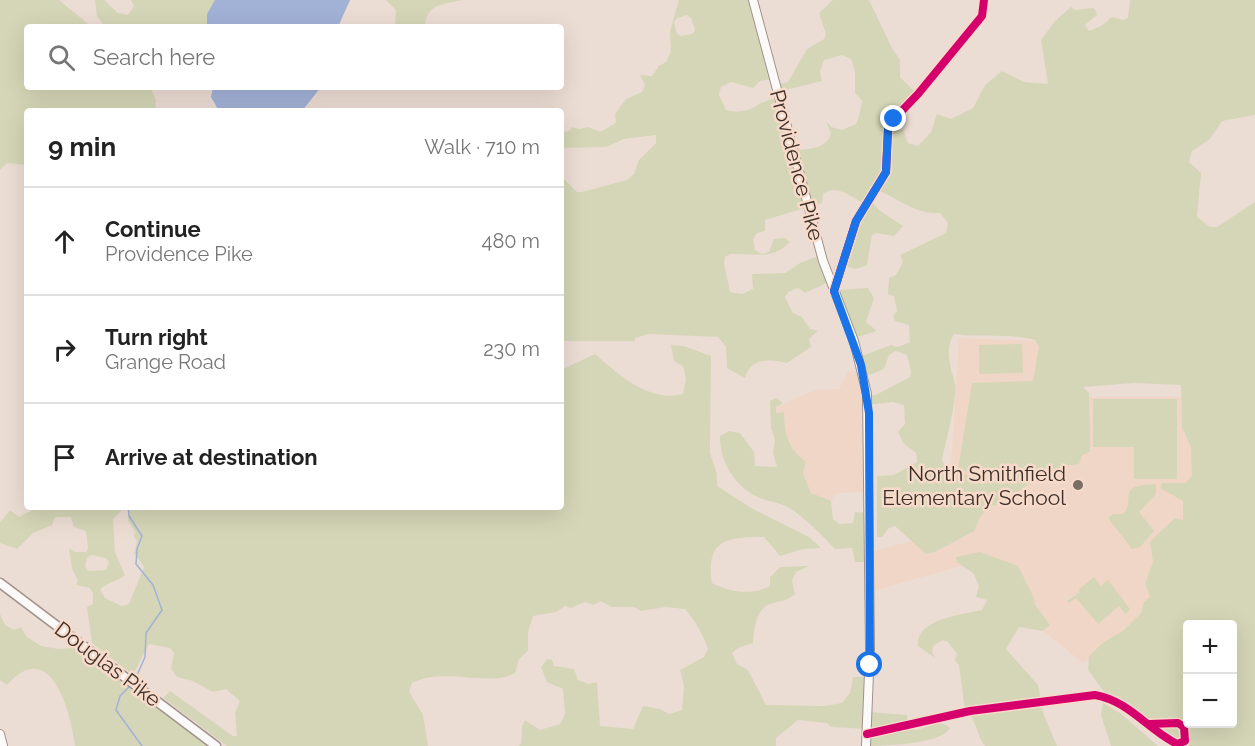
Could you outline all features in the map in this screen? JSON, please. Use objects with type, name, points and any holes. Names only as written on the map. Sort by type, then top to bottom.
[{"type":"main road","name":"Providence Pike","points":[[753,0],[823,261],[861,365],[869,413],[870,649],[866,746]]},
{"type":"main road","name":"Douglas Pike","points":[[0,583],[216,746]]},
{"type":"main road","points":[[0,734],[3,746]]},
{"type":"street","points":[[834,291],[856,221],[886,172],[888,129],[982,16],[984,0]]},
{"type":"street","points":[[867,734],[982,710],[1095,695],[1113,698],[1164,738],[1177,744],[1185,741],[1184,727],[1178,723],[1149,724]]},
{"type":"shaded area","name":"North Smithfield Elementary School","points":[[959,338],[1040,341],[1051,397],[1190,397],[1208,452],[1149,616],[1083,663],[1000,596],[975,562],[873,591],[873,551],[959,529],[951,468]]},
{"type":"shaded area","points":[[862,371],[869,492],[836,493],[831,501],[823,500],[811,493],[803,472],[806,462],[794,453],[786,439],[784,412],[776,413],[776,407],[815,390],[839,389],[848,372]]},
{"type":"green space","points":[[0,0],[59,0],[88,24],[24,24],[24,90],[151,90],[156,100],[155,108],[24,108],[24,165],[7,163],[0,170]]},
{"type":"green space","points":[[95,0],[104,0],[118,13],[128,15],[134,6],[131,0],[339,0],[334,24],[103,24],[97,16]]},
{"type":"green space","points":[[386,0],[463,0],[443,4],[433,9],[425,24],[395,24],[396,10]]},
{"type":"green space","points":[[679,0],[752,0],[772,79],[760,81],[753,88],[731,82],[721,87],[719,95],[726,110],[735,111],[748,110],[777,98],[792,151],[820,146],[831,134],[826,121],[831,127],[842,130],[856,124],[860,113],[862,101],[855,93],[855,71],[851,59],[842,55],[824,60],[820,72],[822,81],[777,92],[775,85],[788,82],[807,49],[824,39],[826,34],[819,13],[833,0],[869,0],[900,60],[900,77],[917,94],[898,109],[891,124],[903,129],[908,143],[918,146],[931,132],[937,114],[951,119],[973,108],[985,85],[1002,71],[1024,82],[1048,84],[1041,40],[1055,21],[1071,7],[1075,10],[1093,8],[1096,11],[1097,15],[1085,25],[1089,31],[1101,26],[1112,17],[1123,20],[1128,18],[1130,0],[1255,0],[1255,115],[1222,121],[1210,139],[1192,151],[1189,162],[1201,173],[1197,217],[1210,227],[1217,227],[1255,202],[1255,746],[1178,746],[1115,696],[1104,692],[1088,670],[1089,656],[1104,642],[1123,631],[1141,613],[1144,602],[1150,597],[1145,584],[1153,562],[1150,542],[1175,518],[1183,520],[1183,501],[1160,488],[1162,483],[1186,483],[1192,475],[1191,447],[1182,427],[1181,385],[1134,383],[1083,387],[1089,393],[1090,452],[1082,455],[1079,464],[1063,466],[1043,478],[1039,479],[1034,472],[1028,470],[1026,479],[958,470],[972,383],[1033,381],[1039,347],[1035,340],[1025,338],[954,334],[949,352],[955,384],[955,399],[942,460],[947,470],[992,481],[1022,480],[1028,484],[1006,502],[989,507],[980,517],[974,531],[935,552],[926,554],[895,526],[889,528],[882,537],[877,537],[877,476],[894,475],[917,462],[916,453],[904,444],[898,432],[905,424],[904,405],[892,402],[868,405],[867,396],[876,395],[910,377],[911,371],[907,355],[896,351],[889,355],[884,369],[864,377],[859,357],[891,345],[898,347],[910,342],[909,325],[895,321],[893,316],[897,311],[894,296],[888,294],[889,278],[896,275],[903,262],[900,255],[946,233],[948,223],[940,213],[915,209],[875,189],[869,199],[879,210],[903,226],[894,236],[876,233],[872,235],[867,265],[856,269],[844,266],[864,204],[849,195],[834,190],[828,191],[823,194],[822,203],[765,220],[765,231],[757,233],[753,240],[755,250],[762,254],[769,252],[774,239],[785,238],[790,242],[769,254],[755,255],[730,254],[725,257],[724,263],[730,292],[742,294],[753,289],[752,274],[785,273],[800,263],[821,255],[829,282],[805,293],[798,288],[788,292],[785,297],[793,313],[802,317],[810,329],[818,331],[809,339],[811,347],[787,363],[768,360],[756,363],[745,378],[727,368],[726,347],[718,337],[649,334],[635,338],[635,341],[564,341],[564,179],[577,192],[627,180],[634,174],[639,160],[656,143],[656,135],[624,139],[606,147],[564,148],[564,132],[572,127],[579,129],[588,127],[600,132],[616,123],[615,114],[626,99],[642,92],[645,85],[640,75],[652,76],[659,66],[666,62],[671,51],[670,31]],"holes":[[[687,15],[691,18],[695,30],[692,34],[681,36],[677,34],[674,22],[677,18]]]},
{"type":"green space","points":[[868,288],[874,298],[866,322],[877,331],[854,338],[835,290]]},
{"type":"green space","points":[[1022,344],[1023,373],[979,374],[979,345]]},
{"type":"green space","points":[[671,345],[684,346],[711,356],[710,453],[717,474],[717,486],[753,509],[809,537],[821,548],[803,549],[780,556],[764,537],[740,538],[722,544],[712,557],[712,583],[741,592],[756,591],[770,586],[770,577],[780,567],[809,566],[796,572],[792,581],[795,594],[767,605],[759,613],[753,643],[738,648],[732,653],[737,664],[748,670],[766,705],[824,706],[842,703],[850,693],[853,677],[870,677],[869,712],[907,715],[907,724],[914,730],[938,724],[946,725],[950,728],[945,733],[925,741],[866,746],[867,729],[831,727],[827,723],[798,720],[776,738],[776,746],[518,746],[521,744],[522,726],[525,720],[540,730],[560,724],[565,714],[563,689],[547,682],[541,667],[547,659],[552,660],[554,666],[574,669],[578,680],[588,684],[597,682],[600,726],[633,729],[643,706],[660,709],[669,714],[682,710],[684,686],[680,670],[704,657],[708,649],[692,618],[685,609],[666,607],[641,611],[634,607],[611,607],[601,601],[593,605],[585,602],[571,608],[565,606],[556,612],[533,616],[528,632],[528,651],[519,659],[515,673],[493,678],[438,676],[412,683],[409,691],[423,715],[428,746],[227,746],[163,698],[170,691],[233,736],[237,736],[235,713],[240,701],[226,689],[213,692],[193,681],[177,677],[171,669],[174,653],[170,648],[149,644],[133,675],[92,643],[87,607],[93,604],[93,593],[90,588],[76,585],[78,580],[72,569],[69,548],[75,552],[86,552],[88,548],[86,531],[74,527],[71,517],[55,517],[52,525],[33,533],[17,549],[0,543],[0,522],[10,510],[19,517],[32,510],[121,510],[113,519],[115,552],[125,575],[100,590],[105,598],[122,606],[129,604],[144,567],[134,553],[137,542],[133,534],[136,533],[128,521],[129,510],[564,510],[564,369],[595,354],[635,385],[646,391],[670,396],[683,394],[686,379],[683,366],[674,361]],"holes":[[[91,555],[106,558],[109,562],[106,570],[88,571],[85,566],[87,558]]]},
{"type":"green space","points":[[776,398],[783,403],[776,407],[776,413],[784,412],[788,440],[806,462],[803,473],[811,493],[831,501],[833,519],[840,524],[853,523],[855,512],[869,513],[869,562],[855,562],[852,548],[835,549],[797,513],[784,505],[751,494],[731,473],[720,445],[720,436],[729,431],[740,433],[754,452],[755,466],[777,467],[773,453],[775,440],[771,428],[770,401]]},
{"type":"green space","points":[[1093,399],[1177,399],[1177,479],[1134,479],[1134,447],[1093,447]]},
{"type":"green space","points":[[1156,484],[1156,494],[1139,512],[1154,531],[1140,547],[1132,549],[1108,518],[1113,514],[1123,514],[1127,508],[1129,493],[1135,487]]},
{"type":"green space","points":[[980,552],[1018,566],[1034,598],[1035,605],[1050,625],[1043,631],[1019,627],[1006,649],[1038,685],[1043,713],[1057,746],[985,746],[972,718],[965,710],[959,666],[955,660],[957,654],[948,642],[943,640],[933,646],[932,652],[935,658],[918,646],[919,637],[932,624],[942,619],[982,610],[987,600],[976,597],[979,586],[974,574],[957,562],[956,557]]},
{"type":"green space","points":[[1094,577],[1101,586],[1108,580],[1130,609],[1126,614],[1119,606],[1098,624],[1076,598],[1069,603],[1067,601],[1080,592],[1079,589]]},
{"type":"green space","points":[[0,614],[5,625],[14,630],[21,627],[26,636],[41,646],[59,649],[83,647],[217,746],[75,746],[63,699],[56,684],[47,674],[36,669],[22,672],[7,685],[0,680]]},
{"type":"green space","points":[[1103,703],[1120,713],[1158,746],[1111,746],[1101,715]]},
{"type":"water","points":[[215,0],[350,0],[339,24],[207,24],[207,14]]},
{"type":"water","points":[[212,90],[319,90],[304,108],[217,108],[211,97]]},
{"type":"waterway","points":[[128,510],[129,516],[142,536],[137,549],[136,564],[153,585],[162,610],[146,633],[145,657],[134,682]]},
{"type":"waterway","points":[[131,685],[120,696],[116,710],[142,746]]},
{"type":"cycle path","points":[[834,291],[856,221],[886,172],[888,129],[982,16],[984,0]]},
{"type":"cycle path","points":[[867,734],[970,711],[1095,695],[1118,703],[1177,744],[1185,741],[1184,727],[1178,723],[1149,724]]},
{"type":"place","name":"North Smithfield Elementary School","points":[[1078,485]]},
{"type":"route","points":[[870,665],[869,413],[861,365],[834,291],[851,243],[856,221],[886,172],[888,129],[894,119]]}]
